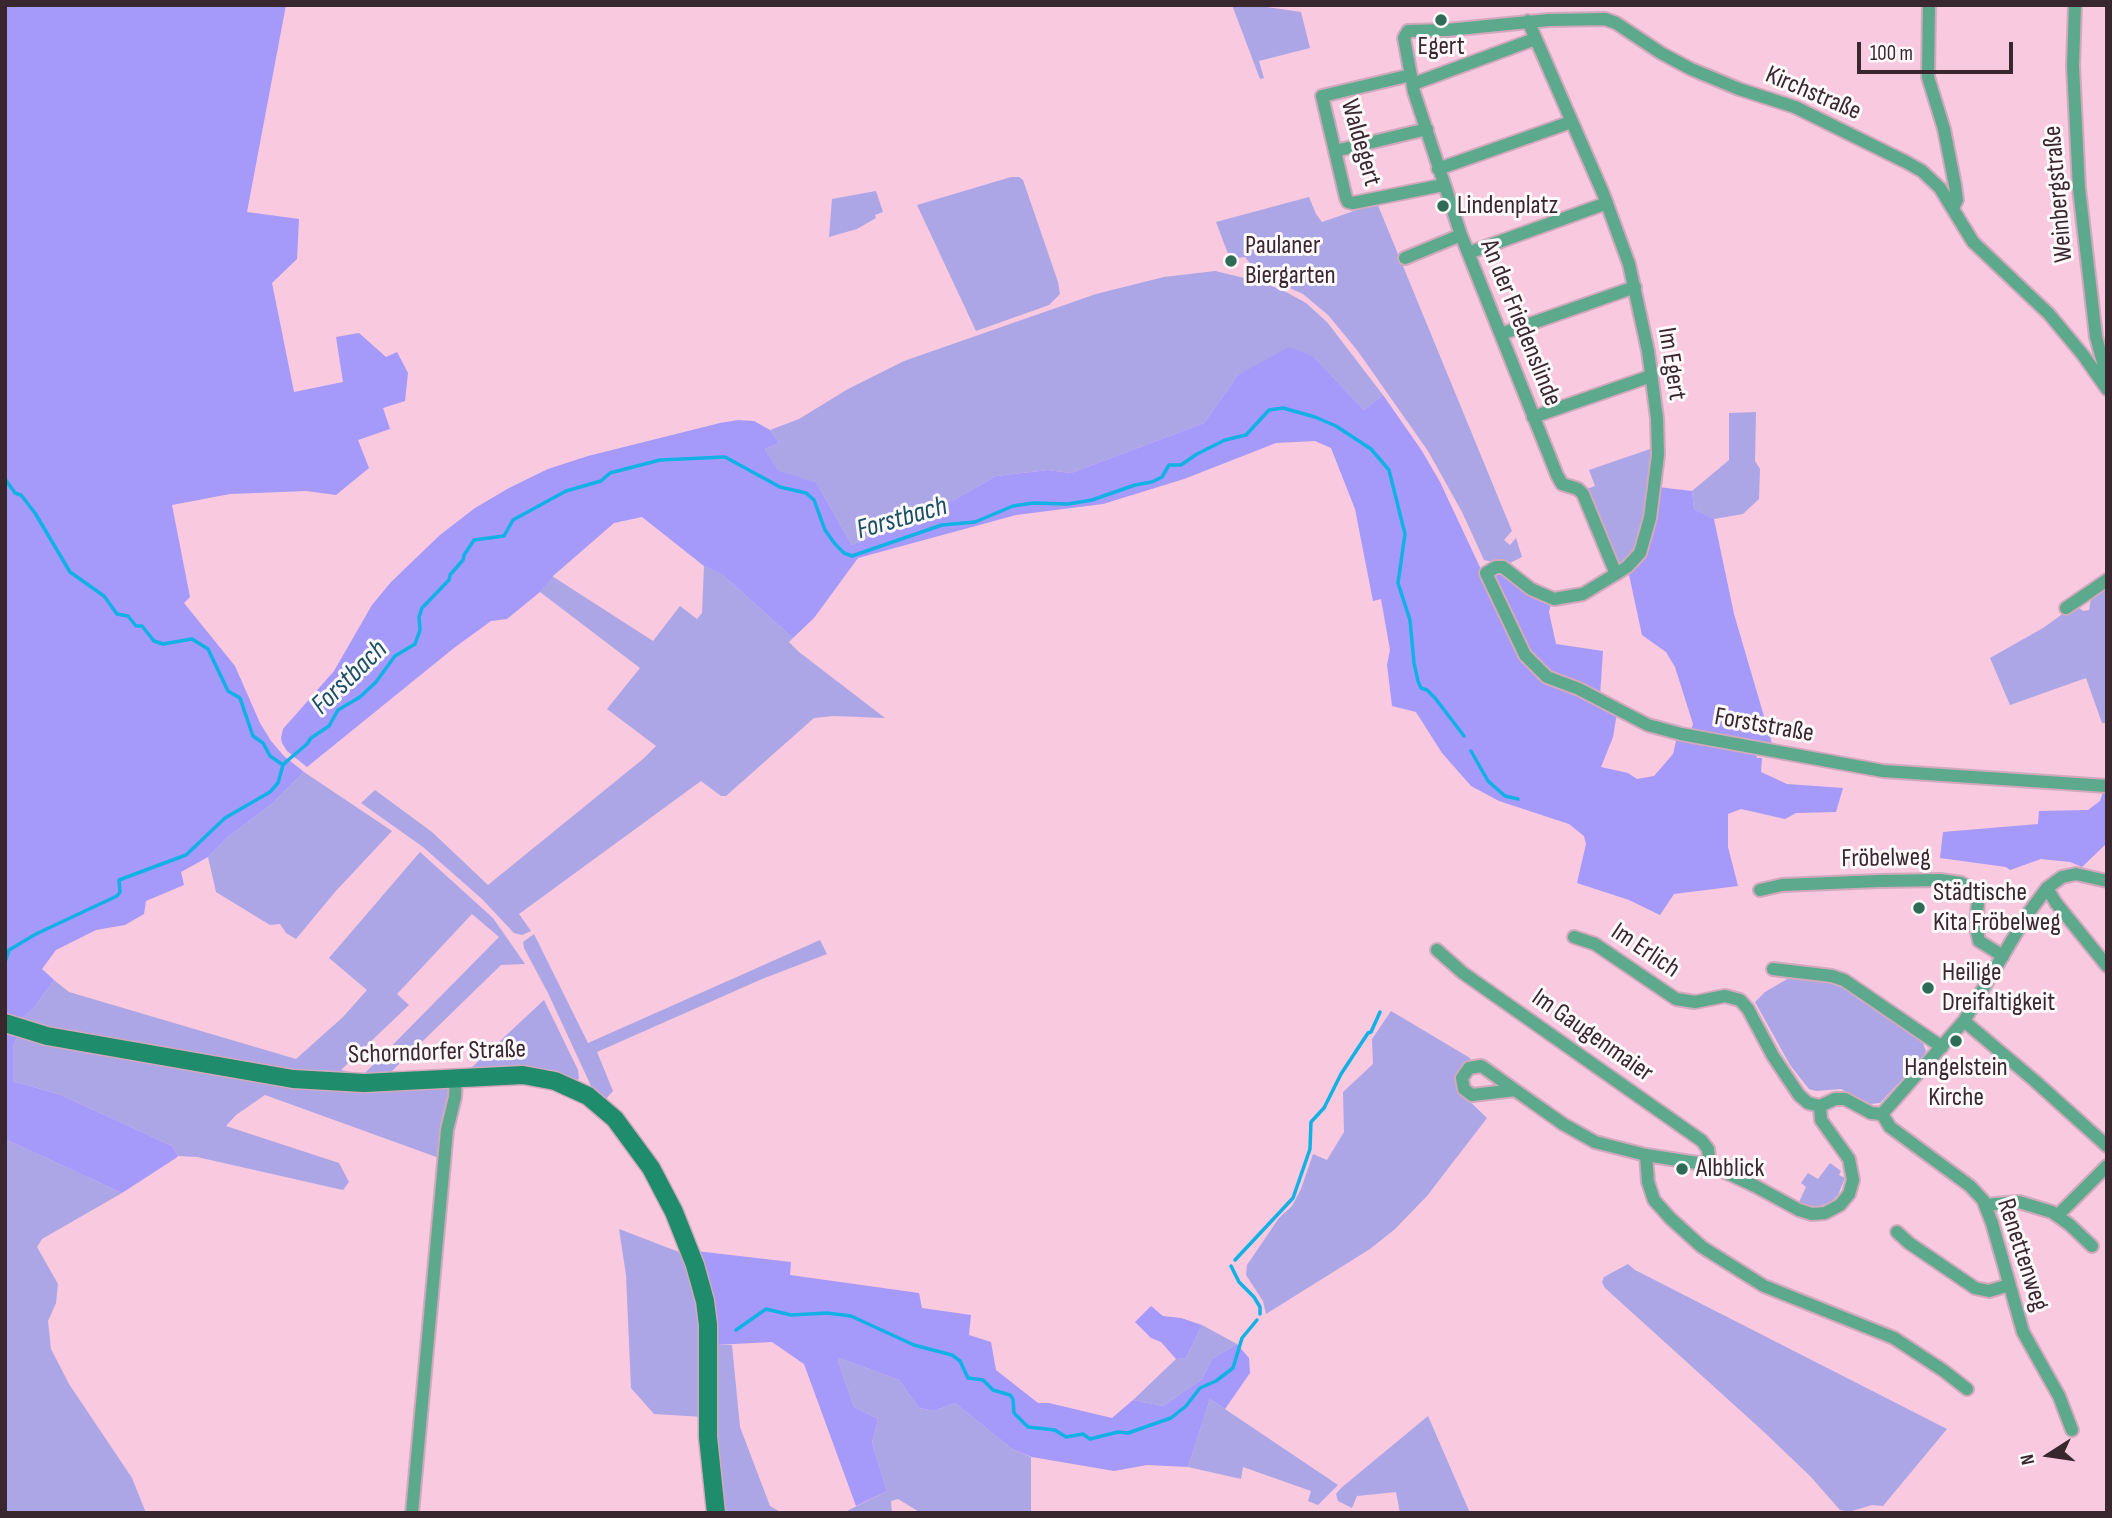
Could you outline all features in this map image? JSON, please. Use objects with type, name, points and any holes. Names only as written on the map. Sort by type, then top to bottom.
[{"type":"main road","name":"Schorndorfer Straße","points":[[5,1023],[47,1036],[293,1079],[364,1083],[523,1075],[563,1083],[588,1096],[624,1129],[651,1168],[687,1241],[705,1301],[708,1341],[708,1437],[716,1513]]},
{"type":"street","points":[[1929,5],[1928,81],[1944,129],[1957,200],[1953,208]]},
{"type":"street","name":"Weinbergstraße","points":[[2076,5],[2073,66],[2079,188],[2096,337],[2104,367],[2099,377]]},
{"type":"street","name":"Kirchstraße","points":[[1409,30],[1447,30],[1528,21],[1594,18],[1614,22],[1661,53],[1692,69],[1803,111],[1914,166],[1936,184],[1977,246],[2049,314],[2107,389]]},
{"type":"street","name":"Im Egert","points":[[1486,573],[1503,567],[1531,589],[1554,599],[1579,595],[1616,574],[1640,554],[1654,502],[1658,444],[1651,376],[1635,287],[1607,203],[1528,21]]},
{"type":"street","name":"An der Friedenslinde","points":[[1409,30],[1404,38],[1412,80],[1461,235],[1560,482],[1583,494],[1616,574]]},
{"type":"street","points":[[1412,80],[1535,39]]},
{"type":"street","name":"Waldegert","points":[[1412,80],[1322,96],[1346,198],[1351,204],[1443,185]]},
{"type":"street","points":[[1438,169],[1572,122]]},
{"type":"street","points":[[1335,150],[1427,129]]},
{"type":"street","points":[[1468,253],[1607,203]]},
{"type":"street","points":[[1405,258],[1461,235]]},
{"type":"street","points":[[1501,334],[1635,287]]},
{"type":"street","points":[[1533,417],[1651,376]]},
{"type":"street","name":"Forststraße","points":[[1486,573],[1505,608],[1519,646],[1539,671],[1550,679],[1579,689],[1653,727],[1874,770],[2107,786]]},
{"type":"street","points":[[2066,608],[2107,580]]},
{"type":"street","points":[[1882,1114],[1964,1021],[2046,888],[2062,877],[2076,874],[2107,881]]},
{"type":"street","name":"Fröbelweg","points":[[1760,890],[1793,884],[1919,880],[1957,882],[1970,888],[1977,898],[1979,907],[1976,927],[1979,941],[2003,956]]},
{"type":"street","points":[[2046,888],[2107,966]]},
{"type":"street","name":"Im Erlich","points":[[1574,937],[1592,943],[1676,999],[1695,1002],[1722,996],[1740,1000],[1748,1009],[1773,1056],[1799,1096],[1808,1103],[1820,1106]]},
{"type":"street","name":"Im Gaugenmaier","points":[[1437,950],[1462,973],[1702,1141],[1708,1149],[1710,1165]]},
{"type":"street","points":[[1773,969],[1832,976],[1849,982],[1942,1047]]},
{"type":"street","points":[[1964,1021],[2107,1146]]},
{"type":"street","points":[[412,1513],[447,1130],[455,1097],[456,1078]]},
{"type":"street","points":[[1515,1090],[1587,1138],[1616,1149],[1710,1165],[1803,1212],[1816,1214],[1833,1210],[1849,1194],[1853,1174],[1845,1151],[1820,1117],[1820,1106]]},
{"type":"street","name":"Renettenweg","points":[[1820,1106],[1845,1099],[1871,1113],[1882,1114],[1890,1127],[1970,1186],[1985,1205],[2023,1332],[2059,1396],[2072,1430]]},
{"type":"street","points":[[1646,1155],[1648,1182],[1657,1204],[1711,1253],[1764,1286],[1894,1338],[1967,1388]]},
{"type":"street","points":[[2058,1214],[2107,1166]]},
{"type":"street","points":[[1985,1205],[2019,1202],[2058,1214],[2092,1247]]},
{"type":"street","points":[[1897,1232],[1975,1288],[1989,1291],[2009,1286]]},
{"type":"shaded area","points":[[5,5],[286,5],[247,212],[299,219],[297,259],[272,283],[294,392],[343,382],[336,337],[359,333],[386,357],[397,352],[408,373],[405,401],[383,408],[390,429],[358,440],[369,468],[336,495],[306,491],[230,494],[172,505],[190,597],[184,603],[235,666],[260,723],[271,741],[304,772],[273,803],[228,837],[208,857],[181,872],[184,885],[146,901],[144,914],[125,925],[96,930],[56,950],[42,969],[54,980],[33,1009],[17,1022],[5,1018]]},
{"type":"shaded area","points":[[1232,5],[1253,5],[1301,12],[1310,48],[1259,61],[1264,78],[1260,79]]},
{"type":"shaded area","points":[[1011,177],[1023,180],[1060,294],[1049,305],[976,331],[917,205]]},
{"type":"shaded area","points":[[876,191],[883,212],[857,229],[829,237],[832,199]]},
{"type":"shaded area","points":[[1309,197],[1322,222],[1377,203],[1512,531],[1504,540],[1510,545],[1516,538],[1522,557],[1506,565],[1484,560],[1462,512],[1428,451],[1357,350],[1328,315],[1303,294],[1258,274],[1245,257],[1230,259],[1216,222]]},
{"type":"shaded area","points":[[1215,271],[1261,282],[1306,303],[1327,322],[1383,395],[1364,410],[1314,357],[1238,375],[1204,423],[1071,473],[1048,470],[996,476],[954,500],[934,506],[852,545],[816,482],[778,472],[765,449],[779,443],[770,430],[799,419],[848,389],[904,361],[1096,294],[1164,277]]},
{"type":"shaded area","points":[[1289,347],[1314,357],[1364,410],[1383,395],[1440,482],[1486,580],[1498,571],[1551,602],[1549,612],[1556,644],[1603,651],[1600,696],[1617,713],[1613,737],[1601,767],[1628,773],[1637,779],[1654,776],[1673,754],[1677,737],[1690,733],[1693,724],[1675,667],[1666,652],[1642,635],[1628,570],[1658,487],[1692,491],[1694,509],[1714,519],[1734,614],[1773,747],[1756,754],[1757,758],[1762,758],[1761,772],[1787,784],[1843,788],[1836,812],[1796,813],[1785,819],[1741,809],[1728,814],[1728,847],[1738,886],[1674,894],[1660,915],[1629,900],[1577,883],[1586,844],[1584,836],[1569,824],[1499,801],[1471,786],[1442,753],[1416,712],[1392,706],[1387,665],[1390,650],[1381,599],[1373,601],[1355,509],[1331,448],[1315,441],[1276,443],[1184,479],[1103,504],[1016,515],[858,558],[814,618],[793,638],[723,575],[704,566],[642,517],[614,523],[507,619],[491,621],[454,648],[307,767],[287,751],[282,743],[283,729],[334,671],[372,605],[391,582],[440,535],[475,508],[548,469],[588,456],[720,423],[754,421],[770,430],[779,443],[765,449],[778,471],[816,482],[852,545],[934,506],[954,500],[996,476],[1048,470],[1071,473],[1204,423],[1238,375]]},
{"type":"shaded area","points":[[1756,412],[1755,461],[1760,469],[1759,499],[1743,514],[1714,519],[1694,509],[1692,491],[1729,460],[1729,413]]},
{"type":"shaded area","points":[[1653,448],[1654,467],[1639,546],[1623,564],[1618,563],[1611,557],[1587,489],[1595,486],[1589,470]]},
{"type":"shaded area","points":[[704,566],[723,575],[793,638],[789,642],[799,652],[885,718],[814,718],[726,796],[721,796],[701,781],[519,914],[531,931],[522,935],[514,933],[482,899],[423,847],[361,803],[375,790],[432,832],[488,885],[656,746],[607,709],[640,668],[540,592],[552,576],[653,641],[680,606],[697,619],[702,613]]},
{"type":"shaded area","points":[[2107,589],[2107,723],[2102,723],[2086,678],[2010,705],[1990,658],[2043,628],[2071,608],[2089,610],[2091,598]]},
{"type":"shaded area","points":[[304,772],[392,831],[296,939],[286,933],[280,924],[270,925],[216,892],[208,857],[228,837],[273,803]]},
{"type":"shaded area","points":[[2103,792],[2107,793],[2107,843],[2082,867],[2070,862],[2041,859],[2010,870],[2006,867],[1940,858],[1943,832],[2038,824],[2039,811],[2088,810],[2100,801]]},
{"type":"shaded area","points":[[420,852],[493,918],[525,964],[501,965],[392,1071],[389,1077],[331,1077],[17,1022],[33,1009],[54,980],[69,992],[296,1059],[343,1017],[367,990],[329,958]],"holes":[[[472,914],[499,937],[363,1075],[341,1070],[409,1005],[397,994]]]},
{"type":"shaded area","points":[[534,934],[588,1043],[820,940],[827,954],[762,979],[597,1052],[613,1091],[604,1101],[592,1088],[524,948],[523,942]]},
{"type":"shaded area","points":[[1789,978],[1826,982],[1849,990],[1922,1041],[1926,1051],[1880,1103],[1870,1104],[1841,1089],[1809,1089],[1790,1065],[1755,1002],[1765,992]]},
{"type":"shaded area","points":[[544,1000],[578,1070],[579,1079],[575,1081],[470,1069]]},
{"type":"shaded area","points":[[1391,1011],[1470,1058],[1471,1061],[1459,1072],[1462,1094],[1487,1118],[1427,1196],[1395,1229],[1370,1249],[1266,1314],[1263,1301],[1246,1275],[1247,1265],[1279,1218],[1292,1206],[1313,1154],[1327,1160],[1344,1132],[1343,1092],[1373,1064],[1372,1039]]},
{"type":"shaded area","points":[[5,1029],[18,1033],[13,1048],[13,1081],[61,1095],[172,1146],[178,1156],[122,1193],[5,1139]]},
{"type":"shaded area","points":[[18,1033],[226,1073],[447,1084],[451,1089],[442,1159],[265,1095],[236,1115],[226,1126],[339,1163],[349,1182],[343,1190],[197,1157],[178,1156],[172,1146],[61,1095],[13,1081],[13,1048]]},
{"type":"shaded area","points":[[5,1139],[122,1193],[42,1239],[37,1247],[58,1284],[56,1303],[48,1321],[51,1349],[69,1384],[132,1478],[146,1513],[5,1513]]},
{"type":"shaded area","points":[[1830,1163],[1841,1171],[1839,1175],[1845,1178],[1838,1195],[1831,1202],[1820,1206],[1799,1202],[1806,1187],[1801,1183],[1808,1173],[1818,1179]]},
{"type":"shaded area","points":[[619,1229],[687,1255],[699,1306],[703,1417],[654,1414],[631,1388],[626,1275]]},
{"type":"shaded area","points":[[696,1251],[791,1262],[790,1275],[919,1293],[922,1308],[971,1315],[969,1335],[991,1342],[996,1370],[1038,1403],[1049,1403],[1112,1418],[1133,1400],[1163,1406],[1202,1379],[1212,1359],[1237,1344],[1249,1358],[1250,1373],[1225,1409],[1210,1399],[1188,1467],[1147,1465],[1114,1471],[1032,1457],[1012,1449],[955,1403],[934,1411],[919,1408],[899,1380],[839,1358],[854,1407],[878,1419],[872,1443],[887,1491],[856,1506],[804,1364],[772,1342],[714,1345]]},
{"type":"shaded area","points":[[1628,1264],[1635,1270],[1947,1429],[1883,1506],[1872,1505],[1849,1512],[1840,1510],[1810,1476],[1764,1432],[1605,1288],[1602,1282],[1604,1277]]},
{"type":"shaded area","points":[[1151,1306],[1163,1316],[1202,1325],[1186,1358],[1176,1359],[1161,1342],[1151,1338],[1135,1322]]},
{"type":"shaded area","points":[[1202,1325],[1237,1344],[1212,1359],[1202,1379],[1163,1406],[1133,1400],[1176,1359],[1186,1358]]},
{"type":"shaded area","points":[[714,1345],[732,1345],[740,1427],[770,1506],[782,1513],[721,1513],[717,1481]]},
{"type":"shaded area","points":[[839,1358],[899,1380],[919,1408],[934,1411],[955,1403],[1012,1449],[1031,1457],[1031,1513],[921,1513],[898,1499],[891,1501],[892,1513],[843,1513],[887,1491],[872,1443],[878,1419],[854,1407]]},
{"type":"shaded area","points":[[1210,1399],[1338,1485],[1318,1505],[1308,1501],[1311,1491],[1243,1467],[1241,1479],[1188,1467]]},
{"type":"shaded area","points":[[1428,1416],[1470,1513],[1400,1513],[1396,1492],[1357,1496],[1352,1508],[1338,1501],[1336,1494],[1341,1488]]},
{"type":"waterway","name":"Forstbach","points":[[5,962],[9,950],[36,934],[117,896],[120,892],[119,880],[186,855],[225,818],[270,792],[278,783],[283,765],[311,738],[329,726],[338,710],[360,697],[376,682],[395,656],[415,644],[420,630],[419,617],[422,608],[449,580],[474,540],[504,536],[513,520],[566,491],[601,481],[610,473],[660,460],[725,457],[780,487],[806,493],[814,500],[825,530],[835,544],[844,553],[852,556],[942,525],[975,522],[1013,506],[1033,503],[1068,504],[1092,500],[1152,482],[1162,477],[1169,465],[1181,465],[1225,440],[1246,435],[1269,410],[1283,408],[1315,417],[1336,426],[1371,449],[1389,470],[1405,534],[1398,583],[1410,620],[1418,681],[1421,688],[1435,698],[1464,736]]},
{"type":"waterway","points":[[5,479],[35,513],[70,572],[104,596],[117,614],[128,616],[136,626],[142,626],[154,641],[163,644],[192,639],[208,649],[228,691],[240,698],[253,736],[263,743],[270,756],[283,765]]},
{"type":"waterway","name":"Forstbach","points":[[1471,751],[1488,781],[1505,796],[1518,799]]},
{"type":"waterway","points":[[1235,1260],[1293,1198],[1310,1149],[1311,1122],[1324,1108],[1341,1074],[1371,1032],[1380,1012]]},
{"type":"waterway","points":[[1231,1266],[1239,1282],[1254,1297],[1260,1307],[1260,1314]]},
{"type":"waterway","points":[[736,1330],[766,1309],[791,1315],[827,1313],[851,1316],[914,1345],[952,1355],[960,1361],[968,1378],[983,1380],[993,1390],[1010,1395],[1014,1413],[1028,1427],[1055,1430],[1066,1437],[1083,1434],[1090,1439],[1118,1432],[1128,1433],[1171,1418],[1186,1406],[1200,1388],[1216,1381],[1233,1368],[1242,1338],[1257,1320]]},
{"type":"place","name":"Egert","points":[[1441,20]]},
{"type":"place","name":"Lindenplatz","points":[[1443,206]]},
{"type":"place","name":"Paulaner Biergarten","points":[[1231,261]]},
{"type":"place","name":"Städtische Kita Fröbelweg","points":[[1919,908]]},
{"type":"place","name":"Heilige Dreifaltigkeit","points":[[1928,988]]},
{"type":"place","name":"Hangelstein Kirche","points":[[1956,1041]]},
{"type":"place","name":"Albblick","points":[[1682,1169]]}]
